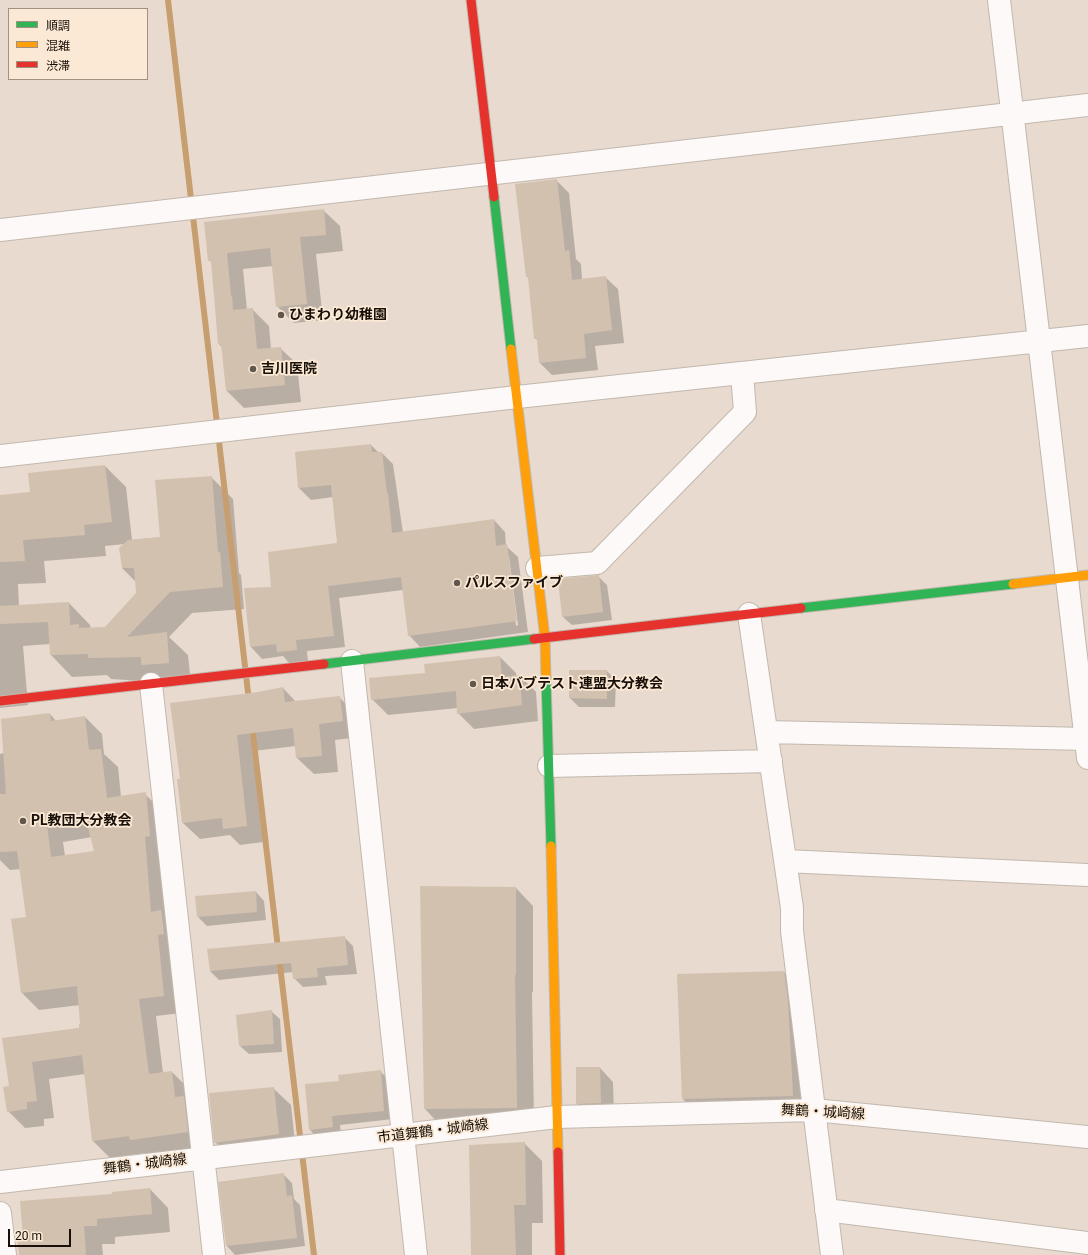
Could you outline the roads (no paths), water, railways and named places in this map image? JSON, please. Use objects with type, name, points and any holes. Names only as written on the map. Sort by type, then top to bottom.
[{"type":"street","points":[[471,0],[545,638],[560,1255]]},
{"type":"street","points":[[766,732],[1087,745],[1077,576],[1039,341],[1000,0]]},
{"type":"street","points":[[0,230],[1088,105]]},
{"type":"street","points":[[0,456],[517,397],[1088,336]]},
{"type":"street","points":[[537,568],[597,563],[745,412],[742,373]]},
{"type":"street","points":[[0,701],[1077,576]]},
{"type":"street","points":[[749,614],[792,908],[792,931],[832,1255]]},
{"type":"street","points":[[352,661],[416,1255]]},
{"type":"street","points":[[151,684],[214,1255]]},
{"type":"street","points":[[549,766],[771,761]]},
{"type":"street","points":[[785,861],[1088,875]]},
{"type":"street","name":"舞鶴・城崎線","points":[[557,1117],[814,1110],[1088,1137]]},
{"type":"street","name":"市道舞鶴・城崎線","points":[[299,1148],[557,1117]]},
{"type":"street","name":"舞鶴・城崎線","points":[[0,1182],[299,1148]]},
{"type":"street","points":[[826,1210],[1088,1243]]},
{"type":"street","points":[[0,1213],[5,1255]]},
{"type":"waterway","points":[[168,0],[249,701]]},
{"type":"waterway","points":[[252,726],[314,1255]]},
{"type":"place","name":"ひまわり幼稚園","points":[[281,315]]},
{"type":"place","name":"吉川医院","points":[[253,369]]},
{"type":"place","name":"パルスファイブ","points":[[457,583]]},
{"type":"place","name":"日本バブテスト連盟大分教会","points":[[473,684]]},
{"type":"place","name":"PL教団大分教会","points":[[23,821]]}]
